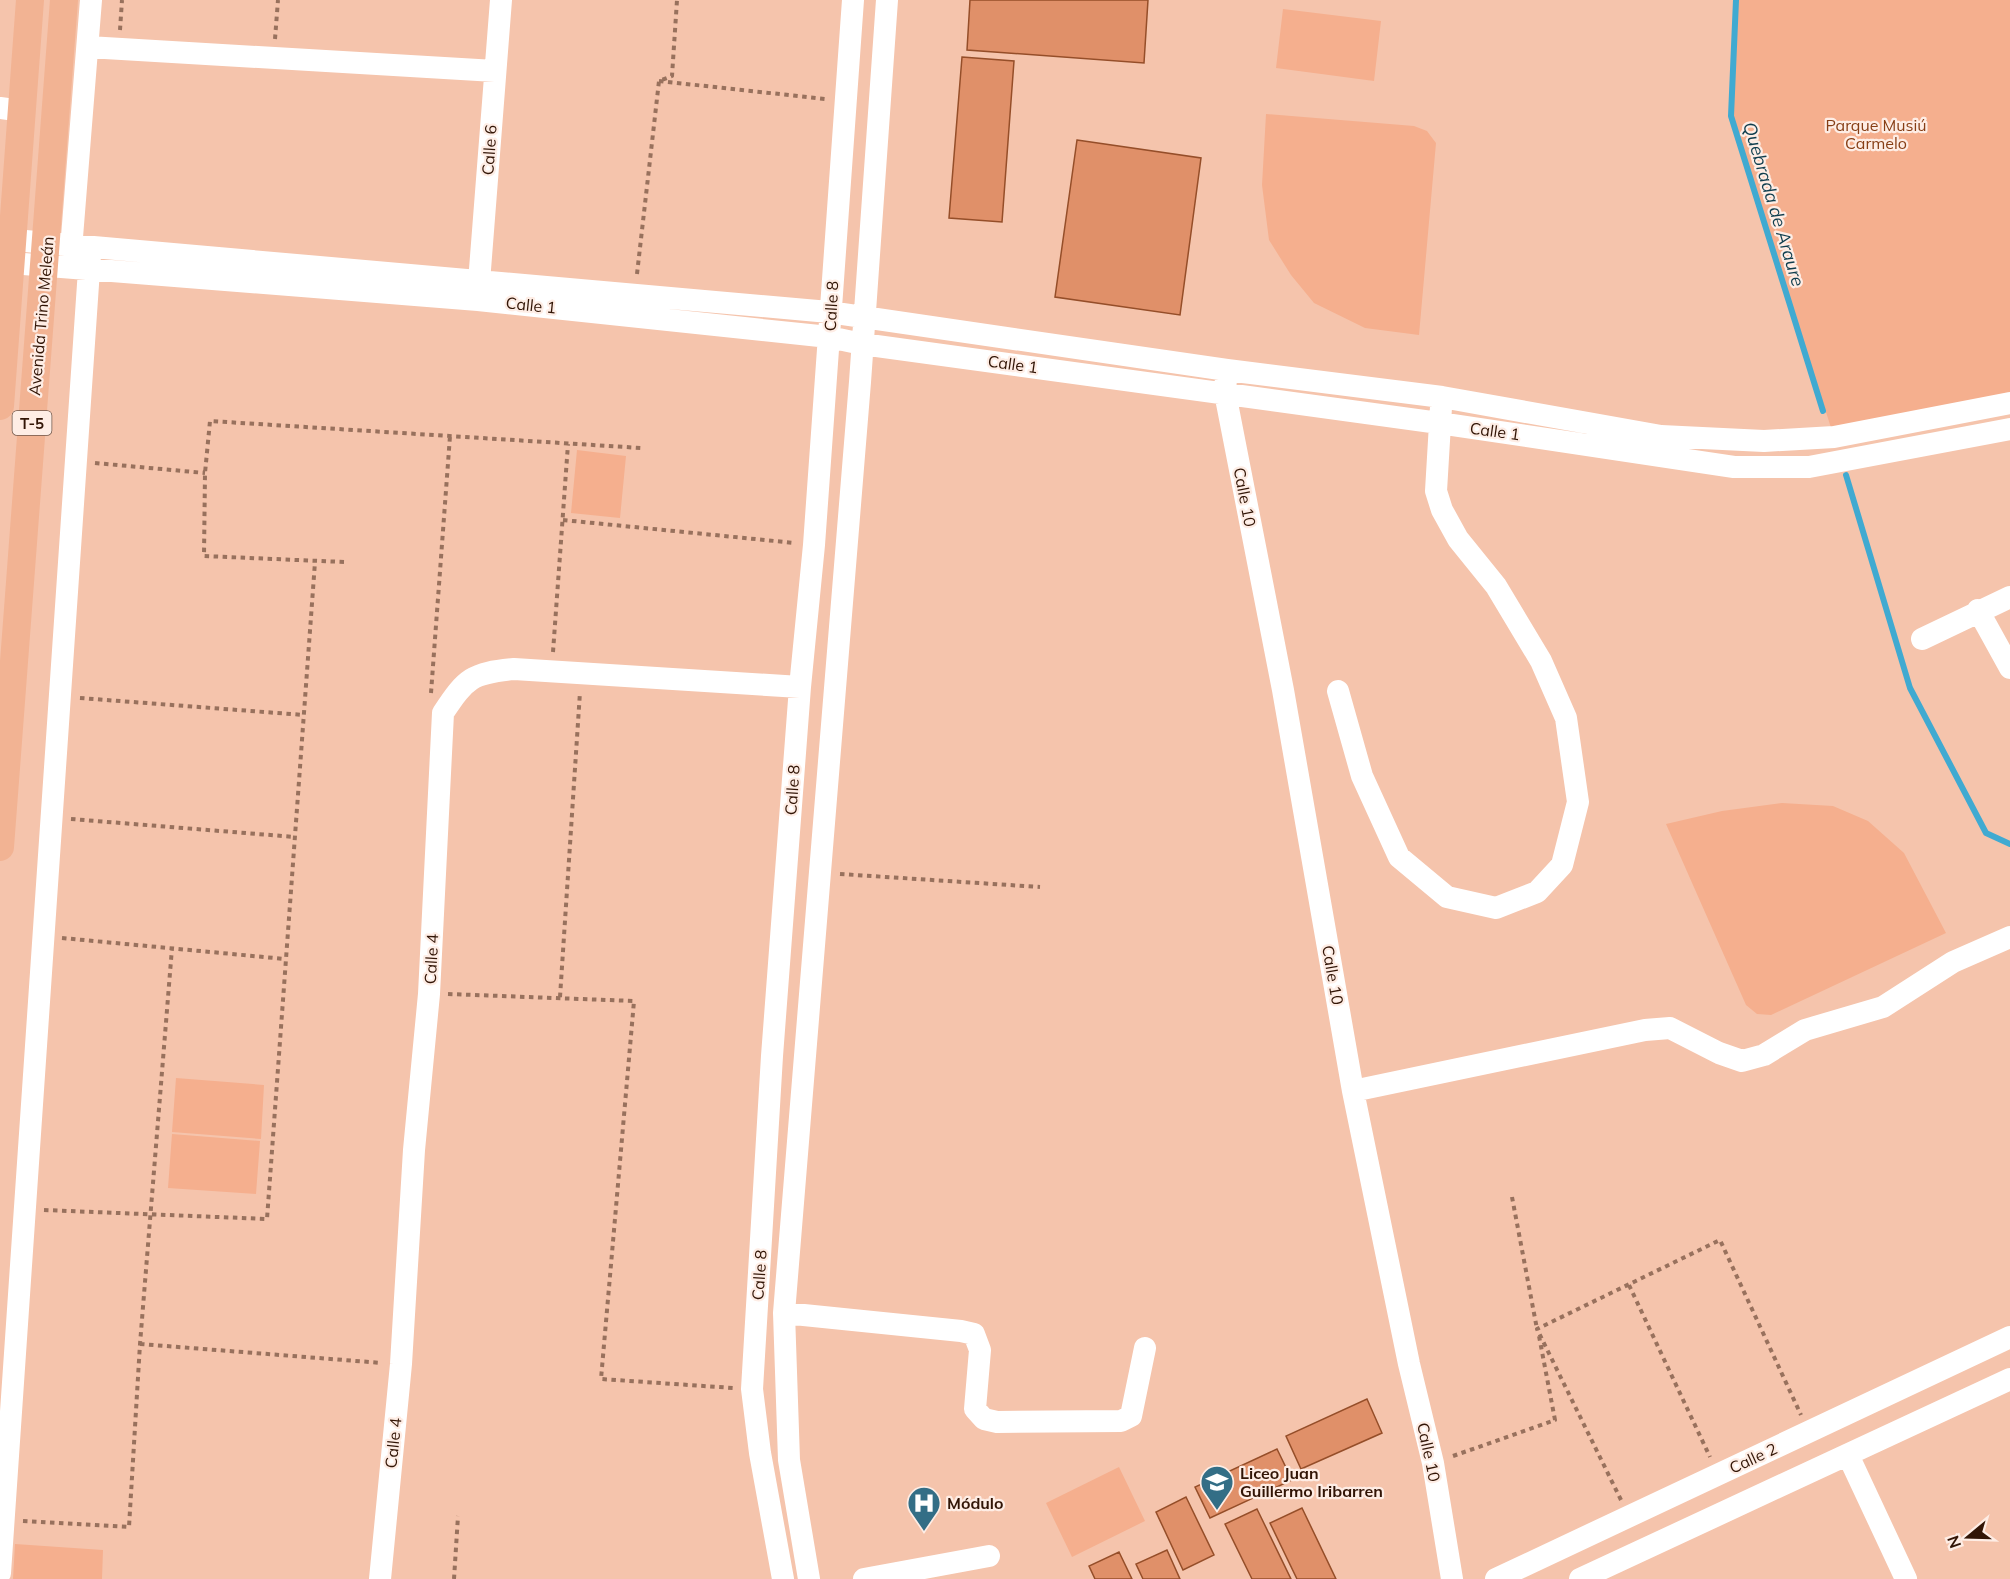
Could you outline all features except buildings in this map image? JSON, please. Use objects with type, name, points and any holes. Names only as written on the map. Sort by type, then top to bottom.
[{"type":"main road","name":"Avenida Trino Meleán","points":[[0,406],[13,251],[11,110],[30,0]]},
{"type":"main road","name":"Avenida Trino Meleán","points":[[0,847],[69,257],[64,0]]},
{"type":"street","points":[[0,1573],[76,461],[69,257],[91,0]]},
{"type":"street","name":"Calle 6","points":[[479,290],[501,0]]},
{"type":"street","name":"Calle 8","points":[[783,1579],[760,1453],[752,1389],[772,1056],[800,687],[814,545],[853,0]]},
{"type":"street","name":"Calle 8","points":[[809,1579],[789,1460],[784,1313],[864,317],[887,0]]},
{"type":"street","points":[[88,47],[495,71]]},
{"type":"street","name":"Calle 1","points":[[13,251],[479,290],[634,296],[829,312],[1227,370],[1442,397],[1661,436],[1764,441],[1834,437],[2010,403]]},
{"type":"street","name":"Calle 1","points":[[479,290],[1439,423],[1734,467],[1809,467],[2010,429]]},
{"type":"street","name":"Calle 10","points":[[1227,370],[1225,393],[1283,690],[1353,1091],[1409,1364],[1433,1463],[1452,1579]]},
{"type":"street","points":[[1338,691],[1362,776],[1399,857],[1447,897],[1496,908],[1537,892],[1562,865],[1578,802],[1566,718],[1535,652],[1496,586],[1458,538],[1442,510],[1436,491],[1442,397]]},
{"type":"street","points":[[1922,639],[1978,610],[2010,597]]},
{"type":"street","points":[[1978,610],[2010,668]]},
{"type":"street","name":"Calle 4","points":[[380,1579],[401,1364],[414,1150],[429,994],[443,713],[460,688],[482,672],[514,669],[800,687]]},
{"type":"street","points":[[1353,1091],[1670,1028],[1719,1053],[1742,1061],[1764,1055],[1805,1030],[1883,1007],[1953,962],[2010,938]]},
{"type":"street","points":[[784,1313],[974,1334],[980,1350],[975,1409],[984,1419],[997,1422],[1121,1421],[1131,1416],[1145,1348]]},
{"type":"street","name":"Calle 2","points":[[1496,1579],[2010,1337]]},
{"type":"street","points":[[1581,1579],[2010,1379]]},
{"type":"street","points":[[1848,1455],[1906,1579]]},
{"type":"street","points":[[864,1579],[989,1556]]},
{"type":"path","points":[[119,49],[122,0]]},
{"type":"path","points":[[274,58],[278,0]]},
{"type":"path","points":[[659,81],[672,76],[677,0]]},
{"type":"path","points":[[659,81],[846,101]]},
{"type":"path","points":[[634,296],[659,81]]},
{"type":"path","points":[[344,562],[204,556],[205,473],[210,421],[641,448]]},
{"type":"path","points":[[430,704],[450,436]]},
{"type":"path","points":[[552,671],[568,444]]},
{"type":"path","points":[[76,461],[205,473]]},
{"type":"path","points":[[563,520],[814,545]]},
{"type":"path","points":[[25,1210],[267,1219],[315,562]]},
{"type":"path","points":[[560,998],[581,674]]},
{"type":"path","points":[[60,696],[304,715]]},
{"type":"path","points":[[52,818],[295,837]]},
{"type":"path","points":[[818,873],[1040,887]]},
{"type":"path","points":[[44,936],[285,959]]},
{"type":"path","points":[[4,1520],[129,1527],[150,1215],[172,948]]},
{"type":"path","points":[[429,994],[634,1002],[601,1379],[752,1389]]},
{"type":"path","points":[[1433,1463],[1555,1420],[1512,1197]]},
{"type":"path","points":[[1537,1329],[1720,1240],[1809,1432]]},
{"type":"path","points":[[1629,1285],[1718,1474]]},
{"type":"path","points":[[1537,1329],[1629,1516]]},
{"type":"path","points":[[141,1344],[401,1364]]},
{"type":"path","points":[[454,1579],[458,1516]]},
{"type":"green space","name":"Parque Musiú Carmelo","points":[[1736,0],[2010,0],[2010,403],[1834,437],[1731,116]]},
{"type":"green space","points":[[1283,9],[1381,21],[1374,81],[1276,68]]},
{"type":"green space","points":[[1266,114],[1414,126],[1427,131],[1436,143],[1419,335],[1365,328],[1314,303],[1291,275],[1269,240],[1262,185]]},
{"type":"green space","points":[[577,450],[626,456],[620,518],[571,513]]},
{"type":"green space","points":[[1782,803],[1833,806],[1868,821],[1904,853],[1946,933],[1771,1015],[1757,1014],[1746,1005],[1666,824],[1722,811]]},
{"type":"green space","points":[[176,1078],[264,1085],[261,1139],[172,1132]]},
{"type":"green space","points":[[172,1134],[260,1141],[256,1194],[168,1188]]},
{"type":"green space","points":[[1119,1467],[1145,1521],[1072,1557],[1046,1503]]},
{"type":"green space","points":[[15,1544],[103,1550],[102,1579],[13,1579]]},
{"type":"waterway","name":"Quebrada de Araure","points":[[1736,0],[1731,116],[1823,411]]},
{"type":"waterway","name":"Quebrada de Araure","points":[[1846,475],[1910,688],[1986,833],[2010,844]]},
{"type":"place","name":"Liceo Juan Guillermo Iribarren","points":[[1217,1511]]},
{"type":"place","name":"Módulo","points":[[924,1532]]}]
